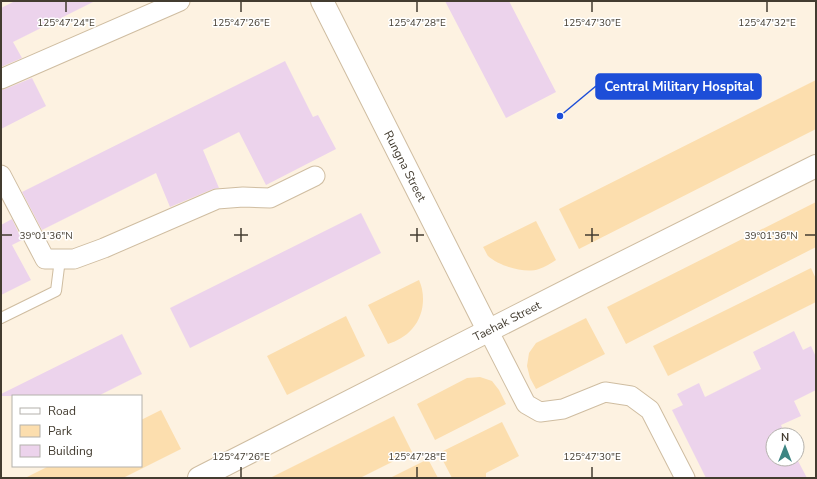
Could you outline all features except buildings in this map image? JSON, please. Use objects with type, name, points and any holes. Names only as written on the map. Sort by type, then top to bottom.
[{"type":"main road","name":"Rungna Street","points":[[322,1],[488,330]]},
{"type":"main road","name":"Taehak Street","points":[[199,478],[488,330],[816,166]]},
{"type":"street","points":[[1,79],[180,1]]},
{"type":"street","points":[[1,175],[45,259],[74,259],[104,248],[218,199],[243,197],[270,198],[315,176]]},
{"type":"street","points":[[488,330],[526,404],[540,412],[563,409],[605,392],[631,396],[650,410],[685,478]]},
{"type":"lane","points":[[1,318],[56,291],[60,259]]},
{"type":"green space","points":[[816,80],[816,129],[579,249],[559,209]]},
{"type":"green space","points":[[816,202],[816,247],[626,344],[607,307]]},
{"type":"green space","points":[[536,221],[556,260],[539,269],[520,270],[505,266],[488,256],[483,247]]},
{"type":"green space","points":[[811,268],[816,279],[816,302],[668,376],[653,346]]},
{"type":"green space","points":[[419,280],[423,292],[423,305],[419,318],[407,334],[388,344],[368,305]]},
{"type":"green space","points":[[346,316],[365,356],[287,395],[267,356]]},
{"type":"green space","points":[[586,318],[605,354],[536,389],[530,378],[527,366],[529,353],[536,343]]},
{"type":"green space","points":[[480,377],[492,381],[499,390],[506,404],[435,440],[417,404],[467,378]]},
{"type":"green space","points":[[161,410],[181,449],[123,478],[25,478],[47,467],[142,467],[142,420]]},
{"type":"green space","points":[[394,416],[412,452],[360,478],[270,478]]},
{"type":"green space","points":[[502,422],[519,456],[486,473],[486,478],[452,478],[439,453]]},
{"type":"green space","points":[[428,459],[438,478],[390,478]]},
{"type":"place","name":"Central Military Hospital","points":[[560,116]]}]
